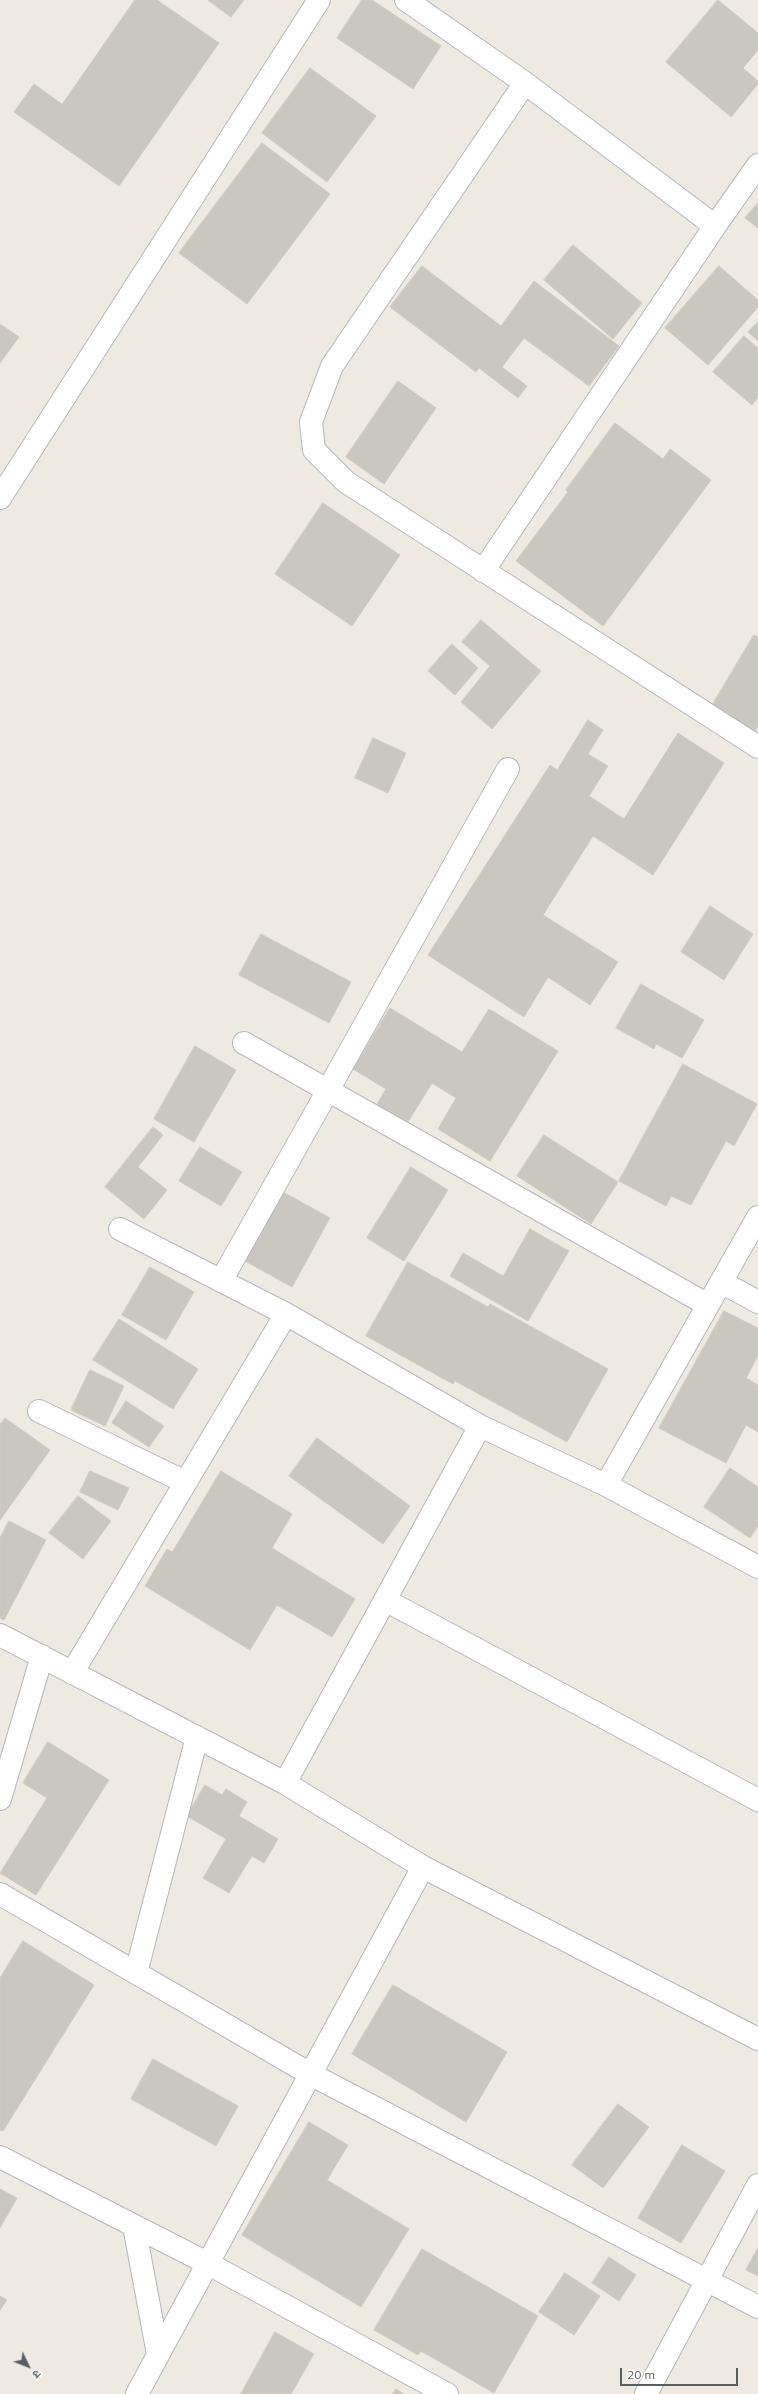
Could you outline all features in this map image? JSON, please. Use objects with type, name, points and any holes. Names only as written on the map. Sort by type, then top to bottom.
[{"type":"street","points":[[0,498],[319,0]]},
{"type":"street","points":[[406,0],[525,82],[715,226]]},
{"type":"street","points":[[525,82],[332,366],[311,422],[314,450],[346,482],[758,747]]},
{"type":"street","points":[[483,571],[715,226],[758,165]]},
{"type":"street","points":[[221,1281],[508,769]]},
{"type":"street","points":[[244,1043],[328,1092],[708,1305]]},
{"type":"street","points":[[606,1485],[758,1217]]},
{"type":"street","points":[[120,1229],[286,1314],[480,1426],[606,1485],[758,1567]]},
{"type":"street","points":[[721,1282],[758,1302]]},
{"type":"street","points":[[72,1673],[286,1314]]},
{"type":"street","points":[[39,1411],[185,1482]]},
{"type":"street","points":[[285,1783],[480,1426]]},
{"type":"street","points":[[384,1600],[758,1800]]},
{"type":"street","points":[[0,1634],[72,1673],[285,1783],[423,1867],[758,2039]]},
{"type":"street","points":[[0,1799],[42,1656]]},
{"type":"street","points":[[136,1973],[197,1738]]},
{"type":"street","points":[[137,2394],[265,2155],[312,2075],[423,1867]]},
{"type":"street","points":[[0,1894],[312,2075],[650,2253],[707,2280],[758,2307]]},
{"type":"street","points":[[0,2157],[207,2264],[447,2394]]},
{"type":"street","points":[[646,2394],[758,2185]]},
{"type":"street","points":[[134,2226],[158,2354]]},
{"type":"building","points":[[135,0],[157,0],[219,43],[119,186],[14,112],[34,84],[62,104]]},
{"type":"building","points":[[208,0],[244,0],[231,17]]},
{"type":"building","points":[[362,0],[372,0],[441,46],[413,89],[337,38]]},
{"type":"building","points":[[718,0],[758,33],[758,50],[743,68],[758,81],[758,84],[731,117],[666,62]]},
{"type":"building","points":[[310,68],[376,116],[327,182],[262,133]]},
{"type":"building","points":[[262,143],[330,194],[247,304],[179,253]]},
{"type":"building","points":[[758,203],[758,228],[745,218]]},
{"type":"building","points":[[573,245],[642,303],[613,339],[544,280]]},
{"type":"building","points":[[422,266],[501,326],[534,281],[619,346],[589,386],[524,338],[502,367],[527,386],[518,398],[479,368],[476,372],[390,307]]},
{"type":"building","points":[[719,266],[758,300],[758,307],[708,365],[665,328]]},
{"type":"building","points":[[758,322],[758,341],[748,332]]},
{"type":"building","points":[[0,324],[19,337],[0,363]]},
{"type":"building","points":[[744,336],[758,348],[758,397],[752,405],[713,372]]},
{"type":"building","points":[[398,381],[436,408],[384,484],[346,457]]},
{"type":"building","points":[[615,423],[663,459],[670,449],[711,480],[603,626],[516,561],[568,492],[566,490]]},
{"type":"building","points":[[323,503],[400,555],[352,626],[275,574]]},
{"type":"building","points":[[481,620],[541,671],[492,729],[461,702],[490,666],[462,642]]},
{"type":"building","points":[[754,635],[758,637],[758,726],[753,734],[710,709]]},
{"type":"building","points":[[452,644],[478,668],[455,695],[428,671]]},
{"type":"building","points":[[588,720],[603,730],[588,754],[608,766],[589,796],[624,819],[678,733],[724,763],[653,875],[593,836],[543,915],[618,962],[590,1005],[548,977],[524,1017],[428,955],[550,765],[557,770]]},
{"type":"building","points":[[373,738],[406,753],[388,793],[355,778]]},
{"type":"building","points":[[710,906],[753,934],[724,980],[681,952]]},
{"type":"building","points":[[261,934],[351,982],[329,1023],[239,975]]},
{"type":"building","points":[[641,984],[704,1020],[682,1058],[656,1044],[654,1049],[616,1028]]},
{"type":"building","points":[[390,1008],[462,1052],[489,1009],[558,1051],[490,1161],[438,1129],[456,1098],[432,1083],[408,1122],[377,1104],[386,1089],[353,1069]]},
{"type":"building","points":[[195,1046],[236,1070],[194,1142],[154,1119]]},
{"type":"building","points":[[683,1064],[757,1104],[734,1146],[726,1141],[691,1205],[671,1196],[666,1206],[619,1181]]},
{"type":"building","points":[[153,1127],[163,1135],[138,1167],[167,1190],[144,1219],[105,1187]]},
{"type":"building","points":[[544,1135],[618,1182],[591,1224],[517,1176]]},
{"type":"building","points":[[200,1147],[242,1172],[221,1206],[179,1181]]},
{"type":"building","points":[[411,1167],[448,1190],[404,1261],[367,1238]]},
{"type":"building","points":[[283,1192],[330,1218],[292,1287],[245,1261]]},
{"type":"building","points":[[530,1229],[569,1251],[528,1321],[450,1276],[463,1253],[503,1276]]},
{"type":"building","points":[[408,1262],[488,1307],[490,1304],[608,1369],[567,1442],[455,1381],[453,1384],[366,1336]]},
{"type":"building","points":[[150,1267],[194,1292],[166,1340],[122,1315]]},
{"type":"building","points":[[724,1311],[758,1328],[758,1356],[746,1378],[758,1385],[758,1432],[746,1425],[726,1463],[659,1428]]},
{"type":"building","points":[[119,1319],[198,1369],[173,1409],[93,1360]]},
{"type":"building","points":[[90,1370],[124,1386],[105,1426],[71,1410]]},
{"type":"building","points":[[126,1401],[164,1426],[149,1447],[112,1423]]},
{"type":"building","points":[[5,1418],[50,1450],[0,1520],[0,1425]]},
{"type":"building","points":[[317,1438],[410,1506],[383,1544],[289,1476]]},
{"type":"building","points":[[730,1468],[758,1487],[758,1526],[750,1538],[704,1507]]},
{"type":"building","points":[[90,1471],[129,1488],[118,1510],[80,1492]]},
{"type":"building","points":[[221,1471],[292,1514],[272,1548],[355,1599],[332,1637],[277,1605],[250,1650],[145,1586],[167,1549],[172,1552]]},
{"type":"building","points":[[78,1496],[111,1521],[83,1559],[49,1533]]},
{"type":"building","points":[[9,1521],[46,1540],[4,1620],[0,1618],[0,1538]]},
{"type":"building","points":[[48,1742],[109,1780],[36,1895],[0,1873],[47,1798],[23,1783]]},
{"type":"building","points":[[205,1785],[222,1795],[226,1789],[247,1802],[239,1816],[278,1839],[264,1863],[252,1856],[229,1893],[203,1878],[226,1839],[187,1816]]},
{"type":"building","points":[[23,1941],[94,1985],[3,2131],[0,2130],[0,1978]]},
{"type":"building","points":[[393,1985],[507,2052],[466,2122],[352,2054]]},
{"type":"building","points":[[153,2059],[238,2106],[216,2146],[131,2099]]},
{"type":"building","points":[[618,2104],[649,2127],[603,2188],[572,2165]]},
{"type":"building","points":[[309,2122],[348,2145],[327,2180],[409,2229],[361,2307],[242,2235]]},
{"type":"building","points":[[682,2145],[725,2171],[681,2243],[638,2218]]},
{"type":"building","points":[[0,2189],[17,2198],[0,2228]]},
{"type":"building","points":[[758,2248],[758,2276],[746,2270]]},
{"type":"building","points":[[422,2249],[538,2316],[494,2393],[421,2351],[418,2355],[374,2330]]},
{"type":"building","points":[[609,2257],[636,2275],[619,2301],[592,2283]]},
{"type":"building","points":[[565,2273],[600,2296],[574,2335],[539,2312]]},
{"type":"building","points":[[0,2296],[7,2300],[0,2310]]},
{"type":"building","points":[[275,2332],[314,2354],[291,2394],[241,2394]]},
{"type":"building","points":[[396,2389],[404,2394],[393,2394]]}]
